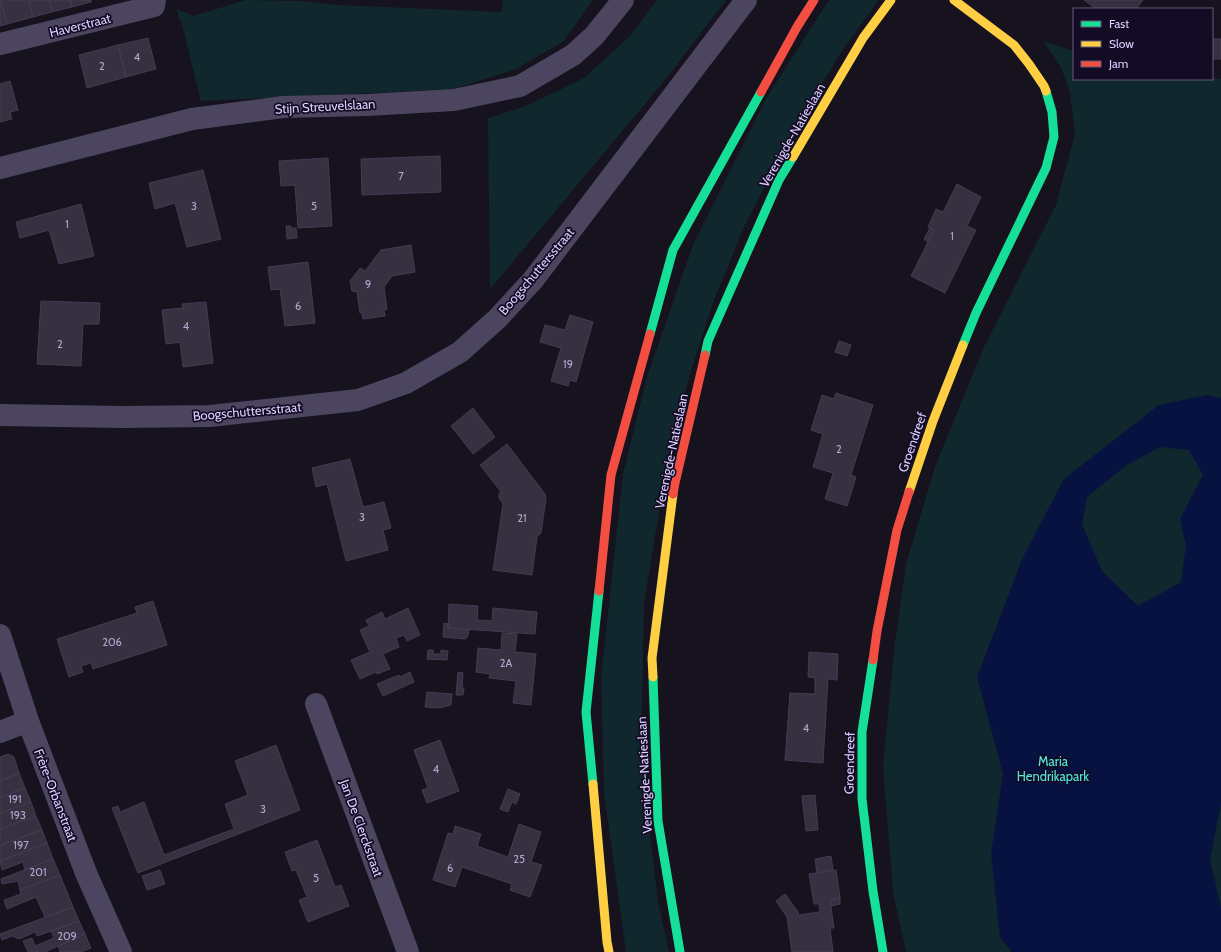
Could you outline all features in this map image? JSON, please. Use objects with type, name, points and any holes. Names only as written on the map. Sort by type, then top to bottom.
[{"type":"main road","points":[[610,952],[607,942],[586,712],[610,475],[673,250],[797,27],[814,0]]},
{"type":"main road","name":"Verenigde-Natieslaan","points":[[680,952],[658,821],[652,658],[675,483],[708,341],[779,180],[862,38],[891,0]]},
{"type":"main road","name":"Groendreef","points":[[883,952],[873,891],[862,799],[862,732],[877,631],[897,530],[932,421],[976,313],[1032,200],[1046,168],[1054,136],[1052,112],[1044,86],[1029,64],[1014,45],[954,0]]},
{"type":"street","name":"Haverstraat","points":[[0,44],[154,6],[155,0]]},
{"type":"street","name":"Stijn Streuvelslaan","points":[[0,168],[192,120],[283,107],[367,105],[454,100],[520,86],[573,55],[594,36],[623,0]]},
{"type":"street","name":"Boogschuttersstraat","points":[[0,415],[122,417],[210,416],[358,400],[406,383],[460,352],[497,319],[533,280],[746,0]]},
{"type":"street","name":"Frère-Orbanstraat","points":[[0,635],[28,720],[86,873],[121,952]]},
{"type":"street","name":"Jan De Clerckstraat","points":[[316,704],[408,952]]},
{"type":"street","points":[[0,732],[28,720]]},
{"type":"green space","points":[[246,0],[303,1],[337,5],[501,12],[503,0],[593,0],[563,42],[514,70],[453,89],[201,101],[177,9],[193,16]]},
{"type":"green space","points":[[657,0],[726,0],[666,79],[490,289],[488,118],[526,106],[584,78],[630,36]]},
{"type":"green space","points":[[829,0],[879,0],[844,48],[798,122],[745,225],[714,300],[690,374],[667,464],[644,603],[641,755],[658,902],[669,952],[626,952],[604,792],[601,679],[623,474],[647,377],[693,245],[767,97]]},
{"type":"green space","name":"Maria Hendrikapark","points":[[1043,41],[1073,51],[1073,80],[1213,80],[1213,77],[1221,79],[1221,952],[906,952],[893,892],[883,766],[895,643],[906,564],[936,464],[984,347],[1056,205],[1075,134],[1070,92],[1060,65]]},
{"type":"shaded area","points":[[1207,395],[1221,398],[1221,804],[1210,859],[1221,908],[1221,952],[1012,952],[1000,937],[991,853],[1003,774],[977,677],[1023,557],[1064,479],[1159,405]],"holes":[[[1160,447],[1189,450],[1203,475],[1180,519],[1186,545],[1181,582],[1138,606],[1102,571],[1082,524],[1087,497],[1127,465]]]},
{"type":"building","points":[[0,0],[7,24],[0,26]]},
{"type":"building","points":[[1,0],[29,0],[33,17],[7,24]]},
{"type":"building","points":[[29,0],[49,0],[52,12],[33,17]]},
{"type":"building","points":[[49,0],[70,0],[72,7],[52,12]]},
{"type":"building","points":[[70,0],[91,0],[91,2],[72,7]]},
{"type":"building","points":[[1084,0],[1143,0],[1137,8],[1095,8]]},
{"type":"building","points":[[148,38],[156,69],[126,77],[118,45]]},
{"type":"building","points":[[1213,39],[1221,39],[1221,59],[1213,59]]},
{"type":"building","points":[[118,45],[126,77],[87,88],[79,55]]},
{"type":"building","points":[[10,81],[18,110],[10,112],[12,119],[0,122],[0,84]]},
{"type":"building","points":[[440,156],[441,192],[362,195],[361,159]]},
{"type":"building","points":[[328,158],[332,226],[298,228],[295,185],[281,186],[279,161]]},
{"type":"building","points":[[203,170],[221,239],[187,247],[175,203],[155,209],[149,183]]},
{"type":"building","points":[[957,184],[981,197],[967,226],[976,230],[945,293],[911,276],[934,230],[928,227],[936,209],[943,212]]},
{"type":"building","points":[[81,204],[94,256],[59,264],[49,230],[20,238],[16,222]]},
{"type":"building","points":[[286,226],[296,228],[297,238],[287,239]]},
{"type":"building","points":[[930,228],[934,230],[928,242],[924,239]]},
{"type":"building","points":[[411,245],[415,272],[392,276],[384,287],[387,309],[384,310],[385,316],[363,319],[362,313],[360,313],[357,292],[352,291],[350,281],[360,268],[365,271],[381,250]]},
{"type":"building","points":[[308,262],[315,323],[285,326],[280,289],[271,290],[268,267]]},
{"type":"building","points":[[41,301],[100,303],[99,324],[83,324],[81,366],[37,364]]},
{"type":"building","points":[[206,302],[213,363],[183,367],[180,342],[166,344],[162,310],[183,308],[182,304]]},
{"type":"building","points":[[570,315],[593,322],[576,382],[570,380],[568,386],[551,381],[561,348],[540,342],[545,325],[565,330]]},
{"type":"building","points":[[839,341],[851,345],[847,356],[835,352]]},
{"type":"building","points":[[836,393],[873,405],[851,475],[856,477],[847,506],[825,499],[833,473],[813,467],[823,434],[811,430],[822,395],[834,399]]},
{"type":"building","points":[[473,408],[495,437],[473,454],[451,426]]},
{"type":"building","points":[[507,444],[545,494],[546,498],[541,533],[537,537],[532,575],[493,570],[503,504],[499,498],[499,493],[502,493],[480,465]]},
{"type":"building","points":[[350,459],[363,507],[384,502],[391,528],[383,530],[388,550],[346,561],[327,484],[316,487],[312,468]]},
{"type":"building","points":[[153,601],[167,645],[93,669],[91,663],[81,666],[83,672],[69,677],[57,639],[137,613],[135,607]]},
{"type":"building","points":[[449,604],[478,606],[477,620],[492,621],[493,608],[537,612],[535,634],[448,628]]},
{"type":"building","points":[[408,608],[420,635],[407,641],[404,635],[396,638],[399,647],[383,654],[390,669],[377,674],[376,672],[360,679],[351,660],[370,652],[360,630],[369,626],[366,620],[382,612],[385,619]]},
{"type":"building","points":[[444,623],[448,624],[448,628],[469,630],[468,636],[465,639],[443,637]]},
{"type":"building","points":[[502,633],[517,634],[515,652],[536,654],[531,705],[513,703],[516,681],[489,678],[490,674],[476,672],[478,648],[501,650]]},
{"type":"building","points":[[428,650],[433,650],[433,654],[441,654],[441,650],[448,651],[447,660],[427,659]]},
{"type":"building","points":[[809,652],[838,654],[837,680],[828,679],[823,763],[785,760],[790,693],[815,694],[815,678],[808,677]]},
{"type":"building","points":[[410,672],[414,682],[383,696],[377,684],[399,675],[400,677]]},
{"type":"building","points":[[458,672],[463,673],[463,695],[456,695]]},
{"type":"building","points":[[427,692],[452,694],[451,705],[439,708],[425,707]]},
{"type":"building","points":[[440,740],[459,791],[427,803],[422,790],[428,788],[414,750]]},
{"type":"building","points":[[276,745],[300,810],[138,873],[112,808],[118,806],[120,812],[144,802],[164,855],[234,829],[225,804],[248,795],[235,761]]},
{"type":"building","points":[[8,754],[14,757],[19,773],[0,781],[0,757]]},
{"type":"building","points":[[19,773],[25,788],[0,797],[0,781]]},
{"type":"building","points":[[25,788],[31,802],[0,813],[0,797]]},
{"type":"building","points":[[508,789],[520,794],[516,804],[512,802],[508,812],[500,809]]},
{"type":"building","points":[[815,795],[818,830],[806,831],[802,796]]},
{"type":"building","points":[[31,802],[36,816],[0,829],[0,813]]},
{"type":"building","points":[[36,816],[42,830],[1,845],[0,829]]},
{"type":"building","points":[[519,824],[541,832],[531,862],[542,865],[530,897],[510,890],[512,884],[462,867],[455,887],[433,880],[448,833],[453,834],[455,826],[481,834],[477,846],[508,857]]},
{"type":"building","points":[[42,830],[47,843],[0,861],[0,845]]},
{"type":"building","points":[[317,840],[335,887],[341,885],[349,906],[308,922],[299,900],[307,897],[296,870],[292,871],[285,852]]},
{"type":"building","points":[[47,843],[53,859],[25,870],[23,862],[2,870],[0,861]]},
{"type":"building","points":[[831,856],[833,870],[817,873],[815,859]]},
{"type":"building","points":[[53,859],[60,875],[20,890],[18,881],[2,884],[1,879]]},
{"type":"building","points":[[160,870],[165,884],[147,890],[142,876]]},
{"type":"building","points":[[836,870],[840,898],[830,900],[834,928],[830,928],[833,952],[792,952],[787,917],[776,901],[785,894],[799,915],[820,912],[819,904],[814,904],[809,874]]},
{"type":"building","points":[[60,875],[73,907],[45,917],[36,897],[7,909],[4,900],[21,894],[20,890]]},
{"type":"building","points":[[840,898],[840,904],[831,906],[830,900]]},
{"type":"building","points":[[73,907],[79,921],[37,936],[35,932],[19,939],[12,936],[2,940],[0,934]]},
{"type":"building","points":[[79,921],[85,934],[45,952],[38,952],[35,946],[54,938],[51,931]]},
{"type":"building","points":[[85,934],[91,948],[81,952],[60,952],[58,946]]},
{"type":"building","points":[[32,938],[38,952],[28,952],[23,941]]},
{"type":"traffic: fast","points":[[963,345],[976,313],[1046,168],[1054,137],[1052,112],[1046,91]]},
{"type":"traffic: fast","points":[[650,334],[673,250],[761,92]]},
{"type":"traffic: fast","points":[[705,355],[708,341],[779,180],[793,157]]},
{"type":"traffic: fast","points":[[593,784],[586,712],[599,591]]},
{"type":"traffic: fast","points":[[873,660],[862,732],[862,799],[873,891],[883,952]]},
{"type":"traffic: fast","points":[[653,677],[658,821],[680,952]]},
{"type":"traffic: slow","points":[[793,157],[863,38],[891,0]]},
{"type":"traffic: slow","points":[[954,0],[1014,45],[1029,64],[1046,91]]},
{"type":"traffic: slow","points":[[909,492],[933,421],[963,345]]},
{"type":"traffic: slow","points":[[653,677],[652,658],[673,494]]},
{"type":"traffic: slow","points":[[593,784],[609,952]]},
{"type":"traffic: jam","points":[[761,92],[797,27],[814,0]]},
{"type":"traffic: jam","points":[[599,591],[611,475],[650,334]]},
{"type":"traffic: jam","points":[[673,494],[705,355]]},
{"type":"traffic: jam","points":[[873,660],[877,631],[897,530],[909,492]]}]
